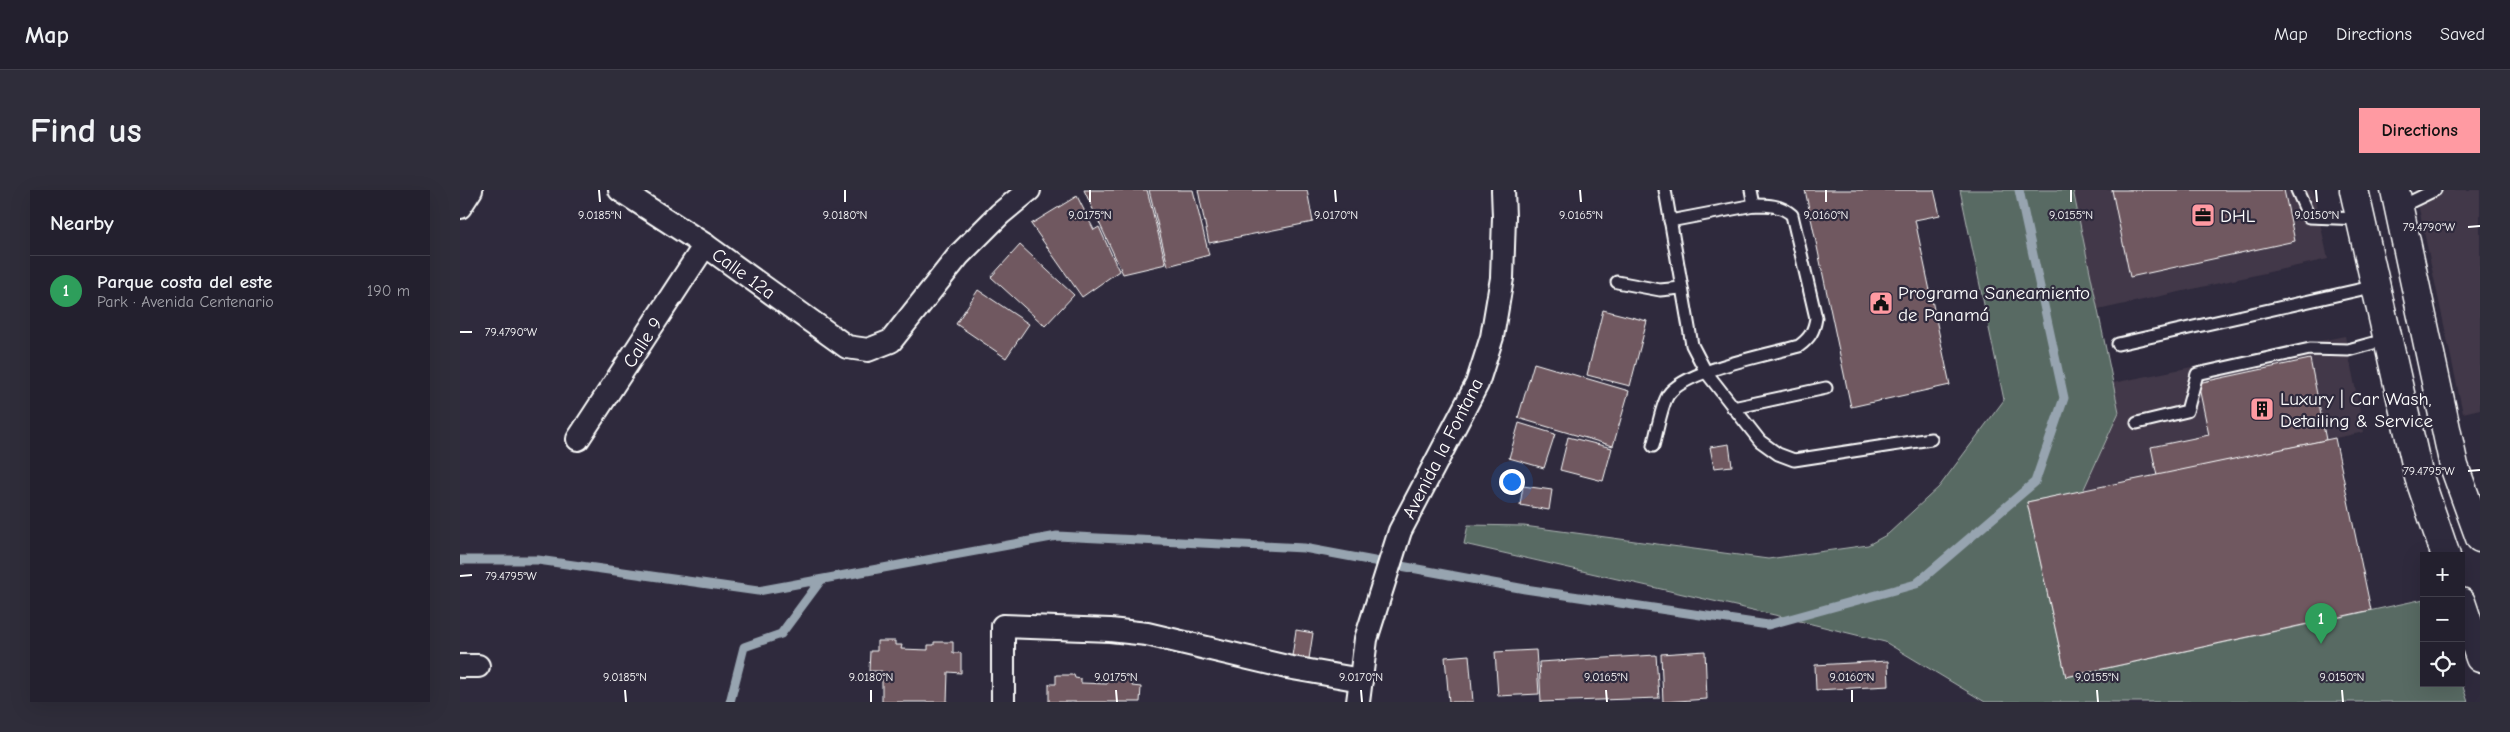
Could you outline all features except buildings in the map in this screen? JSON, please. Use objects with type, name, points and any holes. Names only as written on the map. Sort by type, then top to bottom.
[{"type":"main road","points":[[2354,190],[2419,477],[2445,552]]},
{"type":"main road","points":[[2396,199],[2454,466],[2480,538]]},
{"type":"main road","points":[[2465,614],[2480,658]]},
{"type":"street","points":[[460,207],[471,190]]},
{"type":"street","name":"Calle 12a","points":[[620,190],[705,245],[847,347],[868,350],[891,341],[959,255],[1000,214],[1029,190]]},
{"type":"street","name":"Avenida la Fontana","points":[[1360,691],[1366,639],[1400,531],[1477,384],[1492,337],[1502,278],[1503,190]]},
{"type":"street","name":"Calle 9","points":[[578,439],[705,245]]},
{"type":"street","points":[[1002,702],[1003,626],[1110,630],[1147,634],[1287,667],[1360,691]]},
{"type":"lane","points":[[1665,190],[1692,345],[1706,372],[1760,441],[1778,454],[1794,460],[1931,439]]},
{"type":"lane","points":[[1751,190],[1754,205]]},
{"type":"lane","points":[[2297,190],[2309,217],[2361,219]]},
{"type":"lane","points":[[2396,199],[2435,190]]},
{"type":"lane","points":[[1653,446],[1667,396],[1689,378],[1799,346],[1807,340],[1814,330],[1816,318],[1792,215],[1785,209],[1768,205],[1754,205],[1670,220]]},
{"type":"lane","points":[[1617,282],[1660,290],[1681,288]]},
{"type":"lane","points":[[2118,344],[2376,286]]},
{"type":"lane","points":[[2137,423],[2187,411],[2197,374],[2310,349],[2348,350],[2388,339]]},
{"type":"lane","points":[[1733,408],[1826,388]]},
{"type":"shaded area","points":[[2073,190],[2313,190],[2328,259],[2098,310]]},
{"type":"shaded area","points":[[2415,190],[2480,190],[2480,409],[2463,413]]},
{"type":"shaded area","points":[[2345,336],[2364,432],[2083,491],[2119,412],[2113,383]]},
{"type":"green space","points":[[1960,190],[2073,190],[2119,412],[2083,491],[2027,502],[2066,677],[2420,600],[2420,687],[2463,687],[2468,702],[1985,702],[1885,642],[1464,544],[1468,525],[1524,526],[1768,559],[1868,545],[1888,534],[1939,487],[2004,400]]},
{"type":"waterway","points":[[460,560],[538,560],[758,591],[1057,536],[1304,548],[1525,589],[1768,625],[1916,584],[2035,482],[2064,398],[2019,190]]},
{"type":"waterway","points":[[730,702],[744,647],[781,634],[821,580]]},
{"type":"place","name":"DHL","points":[[2203,215]]},
{"type":"place","name":"Programa Saneamiento de Panamá","points":[[1881,303]]},
{"type":"place","name":"Luxury | Car Wash, Detailing & Service","points":[[2262,409]]},
{"type":"place","name":"Parque costa del este","points":[[2321,644]]}]
